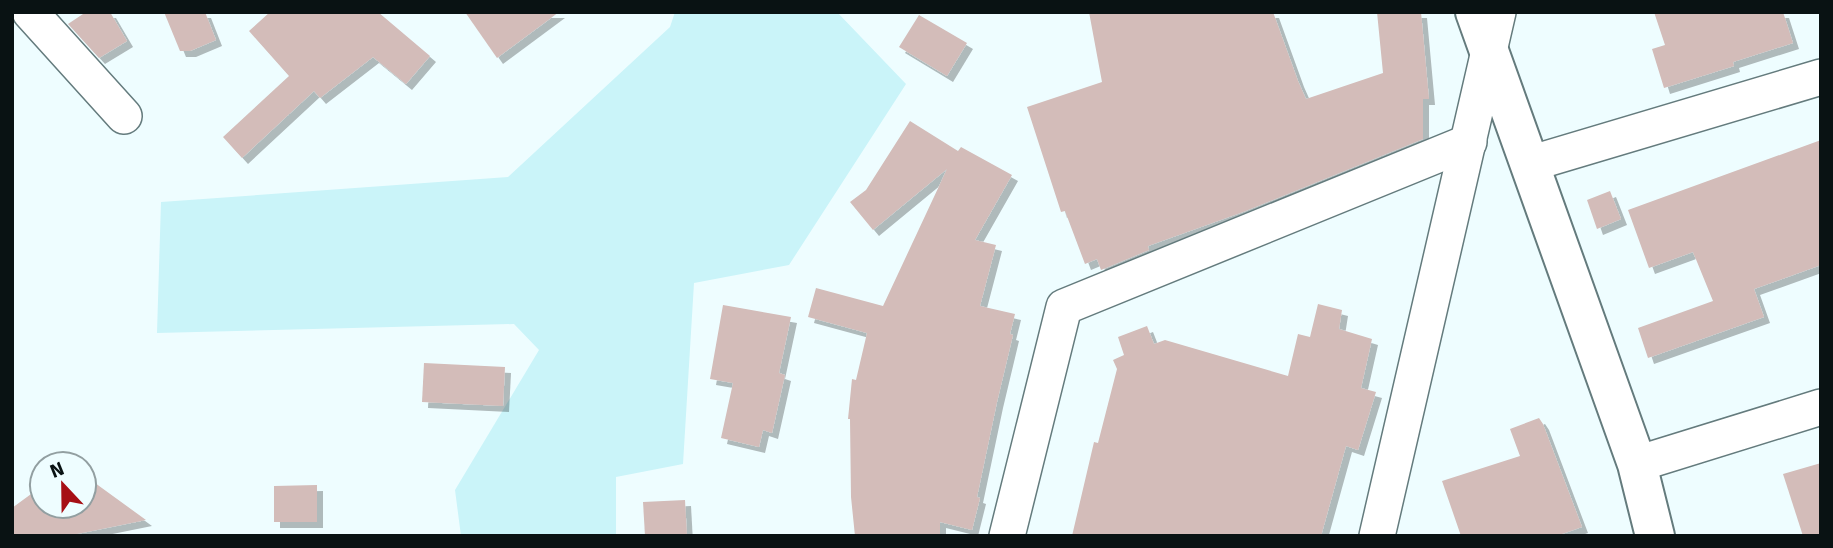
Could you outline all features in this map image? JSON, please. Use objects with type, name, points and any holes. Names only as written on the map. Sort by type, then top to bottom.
[{"type":"street","points":[[30,12],[124,116]]},
{"type":"street","points":[[1475,12],[1637,464],[1655,536]]},
{"type":"street","points":[[1377,536],[1499,12]]},
{"type":"street","points":[[1529,163],[1821,76]]},
{"type":"street","points":[[1007,536],[1065,307],[1469,142]]},
{"type":"street","points":[[1637,464],[1821,407]]},
{"type":"shaded area","points":[[675,12],[837,12],[906,84],[789,265],[694,283],[683,464],[616,477],[616,536],[461,536],[455,490],[539,350],[514,324],[157,333],[161,202],[508,177],[670,27]]},
{"type":"building","points":[[86,12],[110,12],[127,41],[99,58],[68,24]]},
{"type":"building","points":[[164,12],[205,12],[216,40],[190,51],[180,51]]},
{"type":"building","points":[[270,12],[378,12],[430,56],[406,84],[373,57],[320,98],[314,91],[242,158],[223,137],[289,76],[249,31]]},
{"type":"building","points":[[465,12],[559,12],[497,58]]},
{"type":"building","points":[[1089,12],[1273,12],[1306,99],[1383,73],[1377,12],[1421,12],[1429,99],[1423,99],[1423,139],[1243,212],[1148,246],[1149,250],[1101,270],[1097,259],[1085,264],[1065,211],[1061,212],[1027,107],[1102,82]]},
{"type":"building","points":[[1654,12],[1783,12],[1793,43],[1733,62],[1734,66],[1664,88],[1652,49],[1665,45]]},
{"type":"building","points":[[919,15],[967,43],[947,76],[899,47]]},
{"type":"building","points":[[910,121],[958,151],[961,147],[1012,175],[975,240],[996,245],[980,306],[1015,314],[1010,334],[1013,335],[972,530],[940,522],[940,536],[855,536],[848,419],[852,379],[856,380],[867,333],[808,317],[816,288],[883,306],[947,169],[873,230],[850,202],[866,190]]},
{"type":"building","points":[[1821,140],[1821,265],[1754,289],[1764,317],[1648,358],[1638,328],[1713,301],[1693,252],[1649,268],[1628,210]]},
{"type":"building","points":[[1610,191],[1621,219],[1597,229],[1587,200]]},
{"type":"building","points":[[1318,304],[1342,310],[1339,329],[1372,339],[1361,388],[1376,392],[1358,450],[1346,446],[1321,536],[1072,536],[1094,442],[1098,443],[1117,369],[1113,360],[1124,355],[1118,337],[1147,326],[1154,344],[1165,340],[1288,376],[1298,334],[1310,337]]},
{"type":"building","points":[[723,305],[791,317],[779,373],[785,375],[772,433],[763,430],[759,447],[721,438],[733,383],[710,379]]},
{"type":"building","points":[[424,363],[505,367],[503,406],[422,402]]},
{"type":"building","points":[[1539,418],[1582,527],[1556,536],[1461,536],[1442,481],[1520,456],[1510,429]]},
{"type":"building","points":[[1821,463],[1821,536],[1803,536],[1783,474]]},
{"type":"building","points":[[98,485],[146,520],[67,536],[12,536],[12,508],[28,496],[28,520],[98,520]]},
{"type":"building","points":[[317,485],[317,522],[274,522],[274,486]]},
{"type":"building","points":[[685,500],[687,536],[645,536],[643,502]]}]
